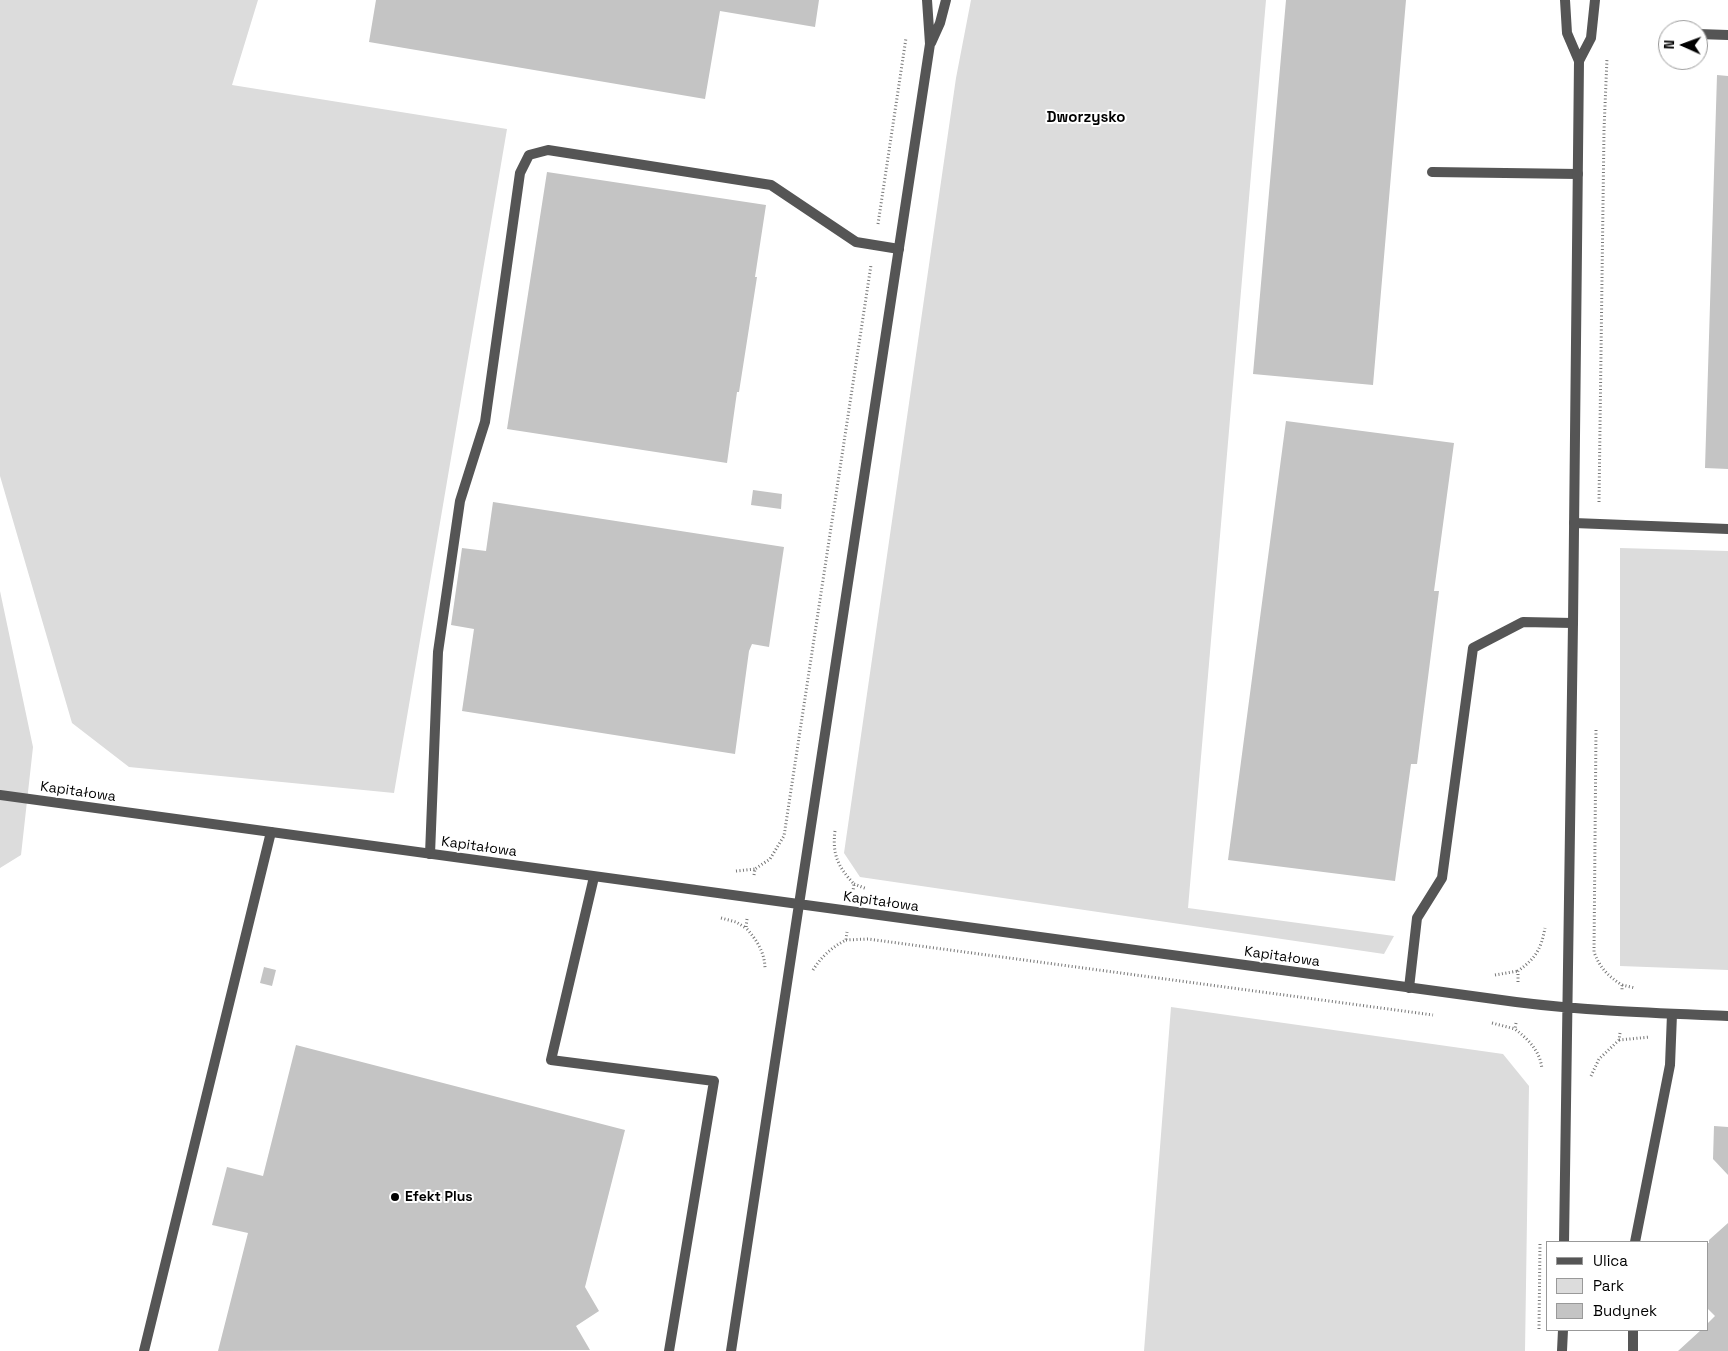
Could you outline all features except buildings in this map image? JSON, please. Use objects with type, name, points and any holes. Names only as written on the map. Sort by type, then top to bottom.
[{"type":"street","points":[[731,1351],[930,44],[927,0]]},
{"type":"street","points":[[930,44],[940,23],[946,0]]},
{"type":"street","points":[[1565,0],[1568,34],[1580,61]]},
{"type":"street","points":[[1564,1241],[1580,61],[1591,38],[1595,0]]},
{"type":"street","points":[[1708,34],[1728,35]]},
{"type":"street","points":[[430,854],[438,652],[460,500],[485,422],[520,173],[529,155],[548,150],[771,185],[856,242],[899,249]]},
{"type":"street","points":[[1432,172],[1578,174]]},
{"type":"street","points":[[1574,523],[1728,529]]},
{"type":"street","points":[[1409,988],[1417,918],[1442,878],[1473,648],[1523,622],[1573,623]]},
{"type":"street","name":"Kapitałowa","points":[[0,795],[750,899],[1516,1002],[1620,1012],[1728,1016]]},
{"type":"street","points":[[144,1351],[271,832]]},
{"type":"street","points":[[594,877],[551,1060],[714,1081],[669,1351]]},
{"type":"street","points":[[1635,1241],[1670,1065],[1672,1014]]},
{"type":"street","points":[[1562,1331],[1562,1351]]},
{"type":"street","points":[[1633,1331],[1633,1351]]},
{"type":"path","points":[[764,974],[765,964],[759,944],[746,928],[750,899],[755,869],[770,859],[784,836],[907,30]]},
{"type":"path","points":[[1598,524],[1607,49]]},
{"type":"path","points":[[1589,1083],[1591,1071],[1599,1059],[1620,1040],[1622,985],[1610,977],[1600,966],[1594,952],[1596,721]]},
{"type":"path","points":[[836,824],[834,850],[841,868],[854,884],[846,940]]},
{"type":"path","points":[[1515,1029],[1518,971],[1530,962],[1538,952],[1545,928],[1545,918]]},
{"type":"path","points":[[812,975],[819,961],[837,944],[858,938],[1435,1016]]},
{"type":"path","points":[[1484,1022],[1515,1029],[1526,1038],[1537,1051],[1542,1066],[1542,1074]]},
{"type":"path","points":[[1539,1331],[1540,1241]]},
{"type":"green space","points":[[0,0],[258,0],[232,85],[507,129],[394,793],[129,767],[72,723],[0,476]]},
{"type":"green space","points":[[971,0],[1266,0],[1188,908],[1394,936],[1384,954],[860,877],[844,853],[956,78]]},
{"type":"green space","points":[[1620,548],[1728,551],[1728,970],[1620,966]]},
{"type":"green space","points":[[0,591],[33,747],[21,855],[0,868]]},
{"type":"green space","points":[[1171,1007],[1503,1054],[1529,1086],[1525,1351],[1144,1351]]},
{"type":"place","name":"Efekt Plus","points":[[395,1197]]},
{"type":"district","name":"Dworzysko","points":[[1086,118]]}]
